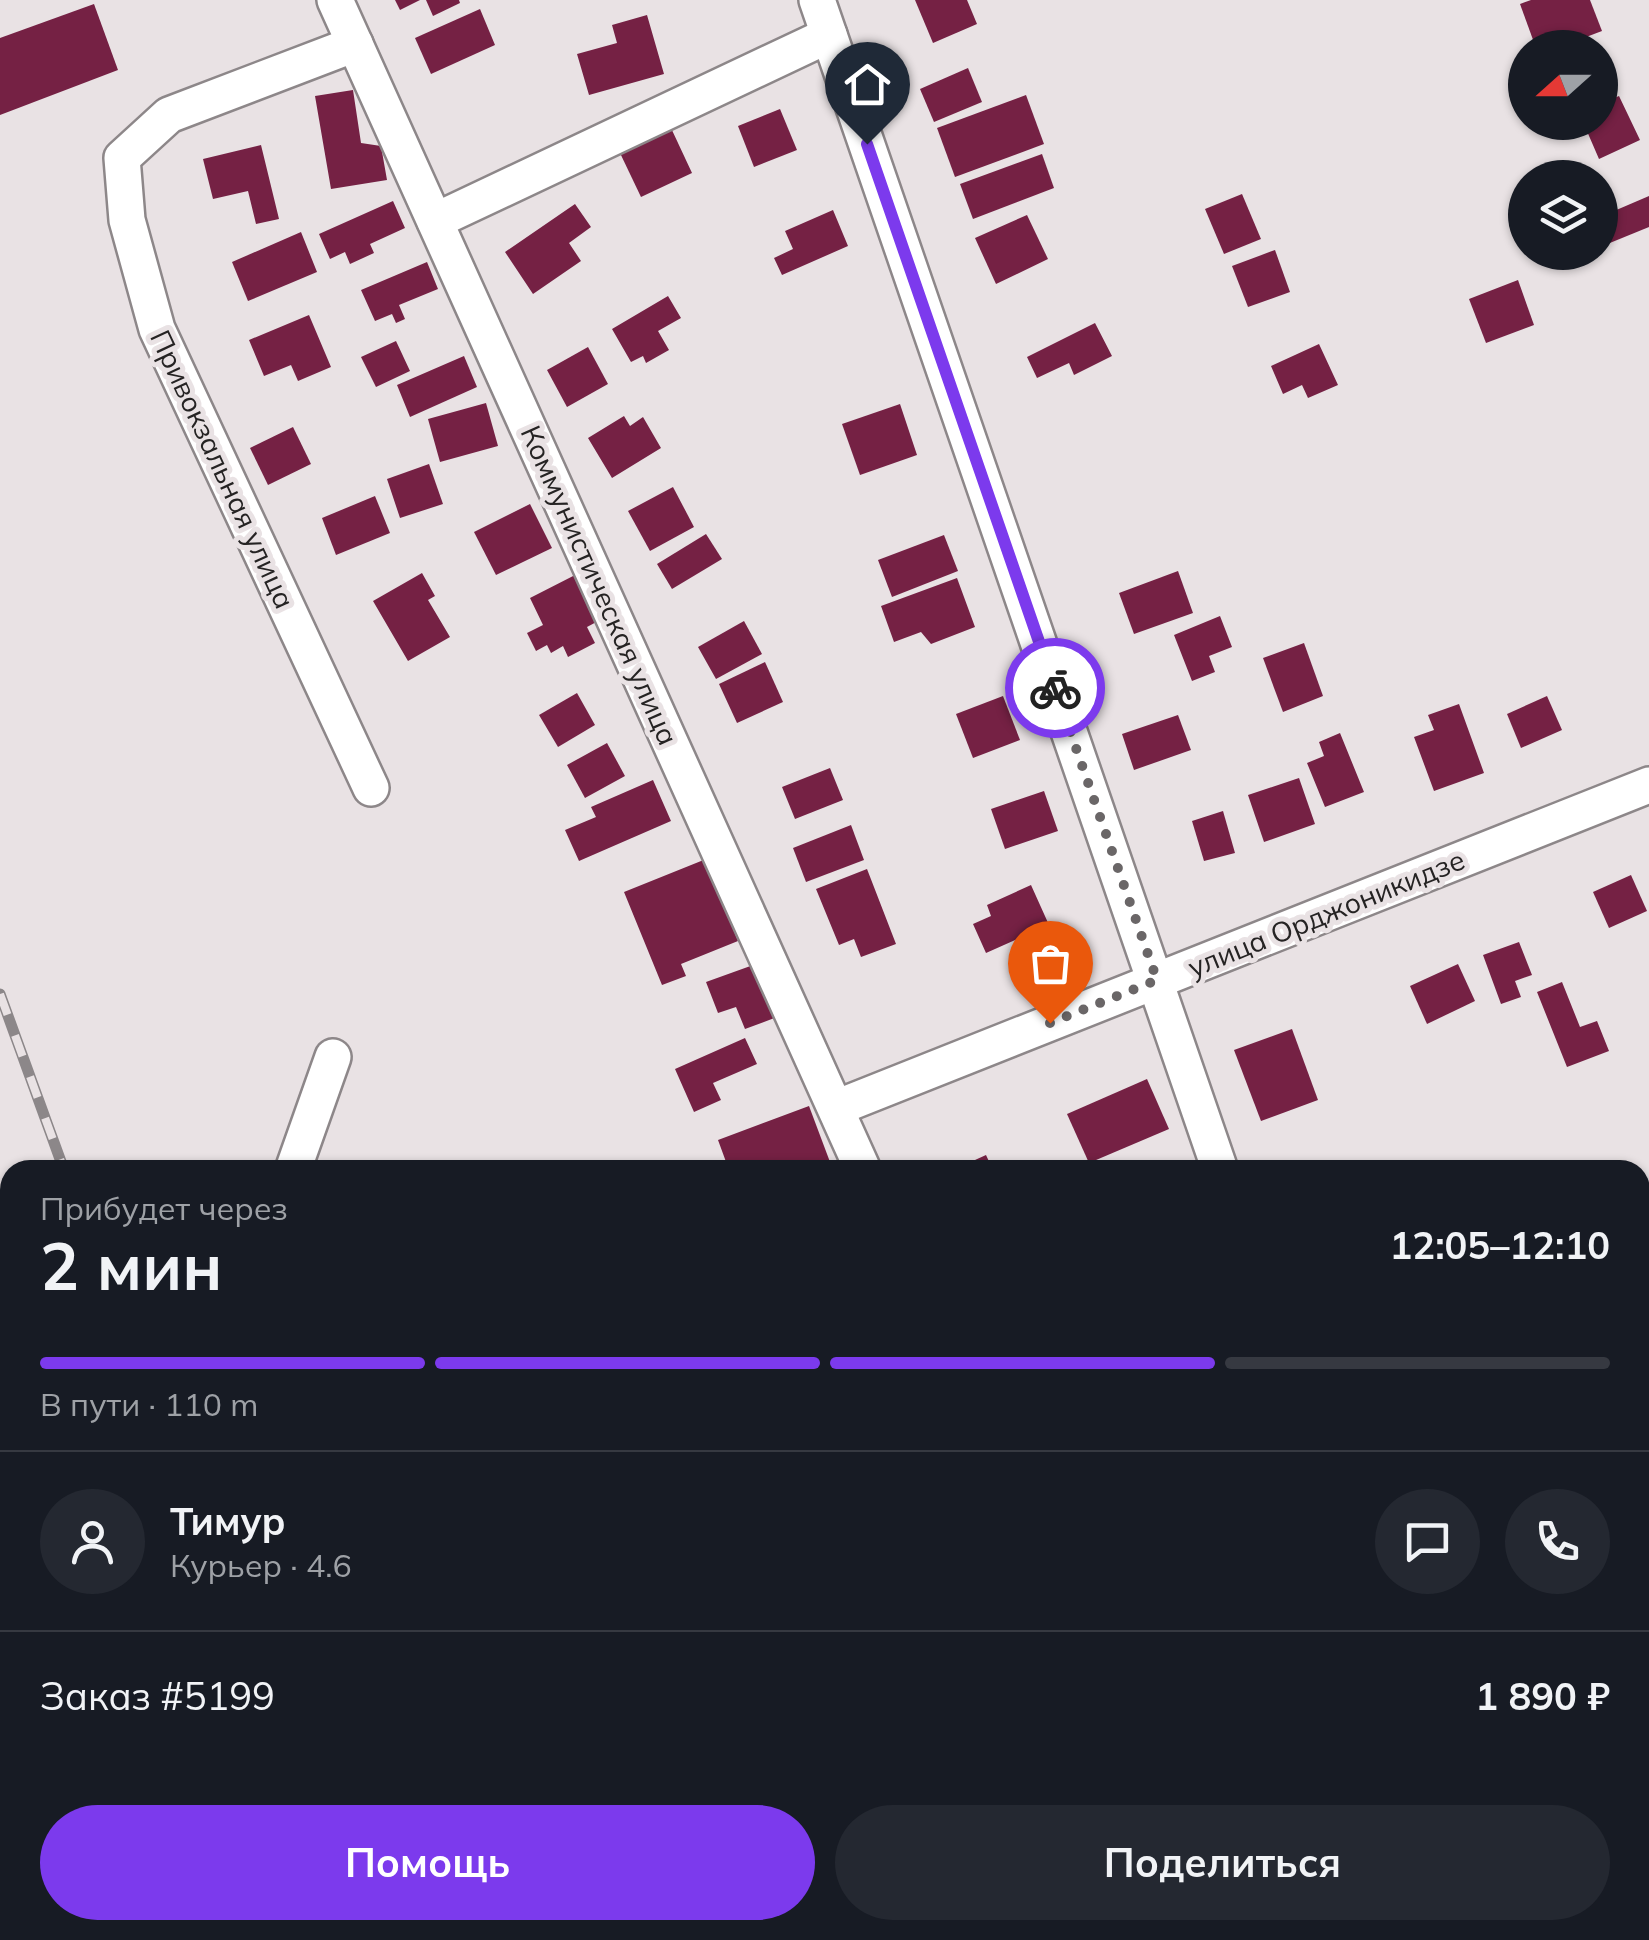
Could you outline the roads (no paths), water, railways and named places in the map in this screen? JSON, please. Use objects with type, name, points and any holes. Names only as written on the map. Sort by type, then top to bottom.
[{"type":"street","name":"Коммунистическая улица","points":[[335,0],[859,1160]]},
{"type":"street","points":[[817,0],[1217,1160]]},
{"type":"street","points":[[435,221],[829,36]]},
{"type":"street","name":"Привокзальная улица","points":[[355,44],[169,115],[122,158],[127,220],[157,329],[371,788]]},
{"type":"street","name":"улица Орджоникидзе","points":[[836,1108],[1649,786]]},
{"type":"street","points":[[297,1160],[333,1057]]},
{"type":"railway","points":[[0,994],[60,1160]]}]
